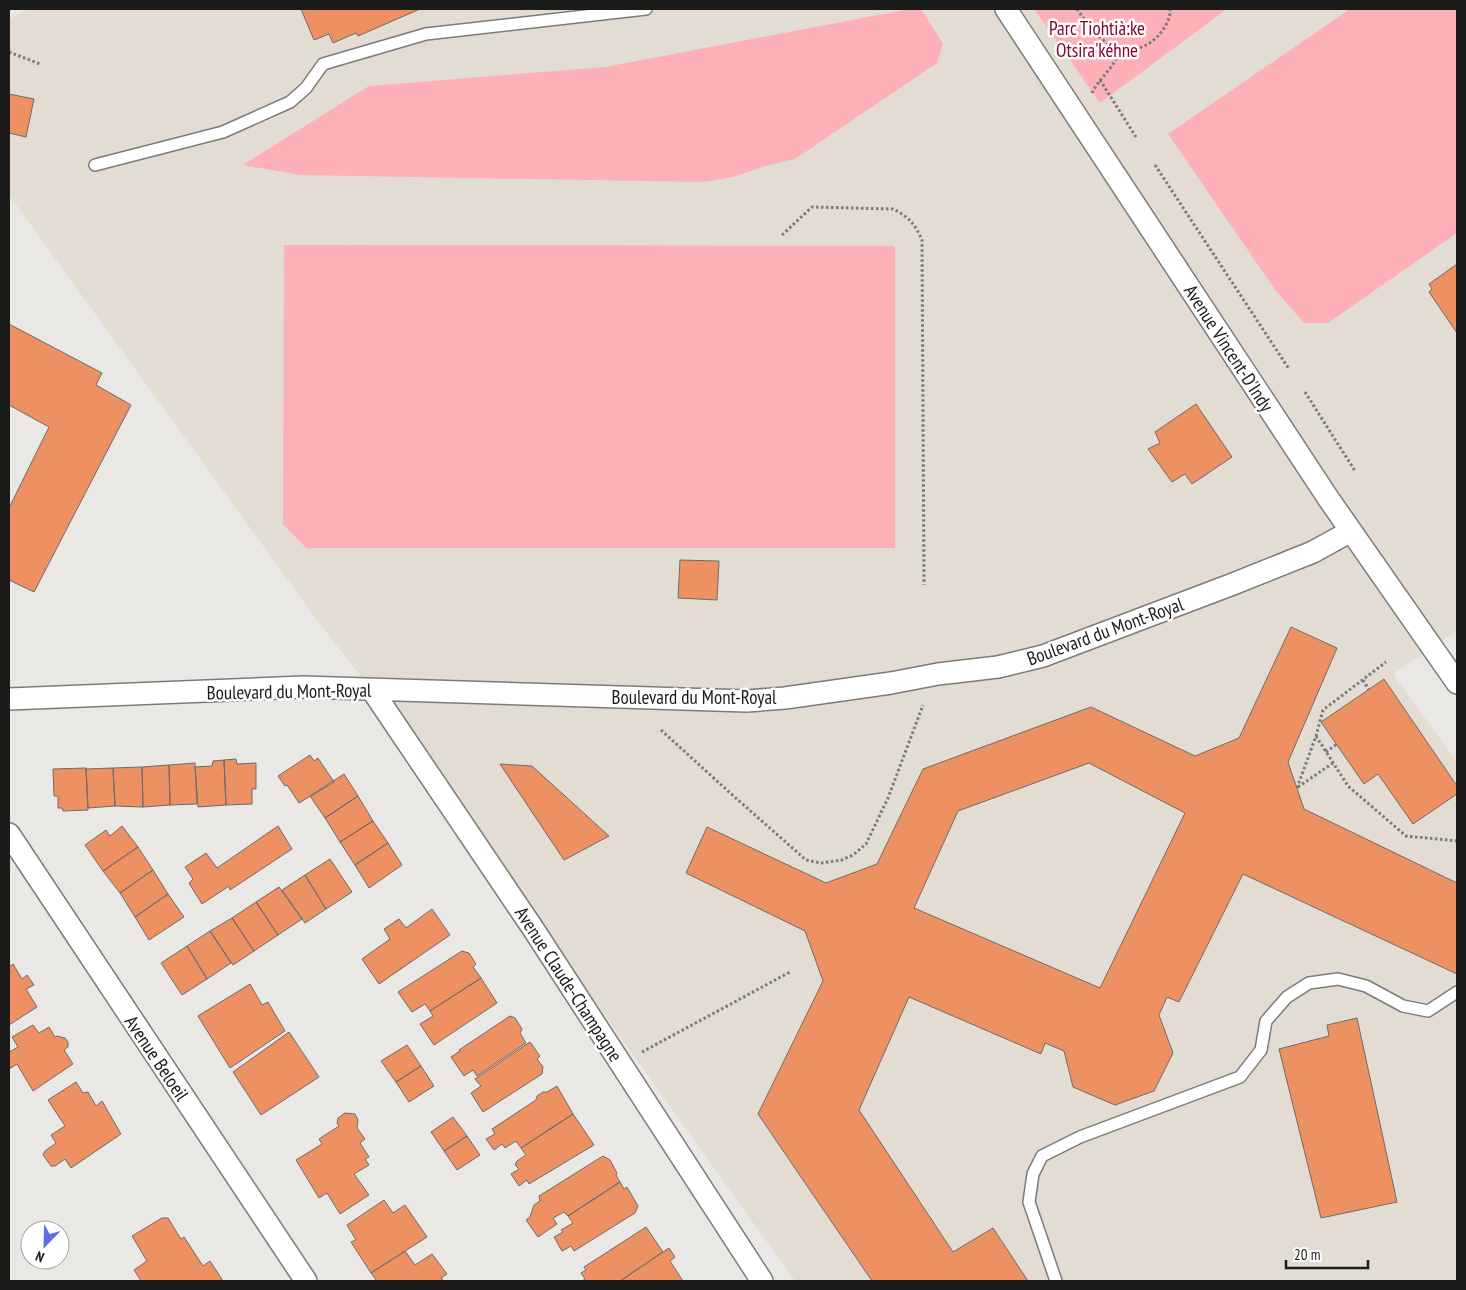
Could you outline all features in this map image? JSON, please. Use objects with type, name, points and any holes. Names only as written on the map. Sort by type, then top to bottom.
[{"type":"street","name":"Avenue Vincent-D'Indy","points":[[1006,9],[1351,531],[1457,683]]},
{"type":"street","name":"Boulevard du Mont-Royal","points":[[9,699],[303,688],[747,701],[785,698],[891,684],[938,674],[998,667],[1043,656],[1313,552],[1351,531]]},
{"type":"street","name":"Avenue Claude-Champagne","points":[[372,690],[534,930],[762,1281]]},
{"type":"street","name":"Avenue Beloeil","points":[[9,834],[306,1281]]},
{"type":"lane","points":[[95,165],[223,132],[290,102],[306,88],[322,64],[426,34],[646,9]]},
{"type":"lane","points":[[1056,1281],[1029,1202],[1033,1174],[1042,1156],[1080,1137],[1240,1077],[1261,1050],[1266,1021],[1287,997],[1309,982],[1338,979],[1366,986],[1403,1006],[1428,1011],[1457,992]]},
{"type":"path","points":[[1077,9],[1107,43],[1120,49],[1135,50],[1151,44],[1167,24],[1170,9]]},
{"type":"path","points":[[1092,93],[1118,56],[1120,49]]},
{"type":"path","points":[[9,52],[40,64]]},
{"type":"path","points":[[1100,80],[1136,137]]},
{"type":"path","points":[[1155,165],[1289,369]]},
{"type":"path","points":[[782,235],[812,207],[893,208],[904,214],[915,225],[922,240],[924,585]]},
{"type":"path","points":[[1305,392],[1355,471]]},
{"type":"path","points":[[1333,763],[1297,788],[1316,736],[1323,710],[1386,662]]},
{"type":"path","points":[[1362,680],[1369,690]]},
{"type":"path","points":[[661,730],[806,860],[821,863],[842,860],[853,855],[866,844],[888,798],[923,705]]},
{"type":"path","points":[[1316,736],[1348,786],[1406,836],[1457,841]]},
{"type":"path","points":[[1326,752],[1337,744]]},
{"type":"path","points":[[639,1053],[790,972]]},
{"type":"shaded area","points":[[28,9],[1034,9],[1100,103],[1227,9],[1457,9],[1457,631],[1393,674],[1457,762],[1457,1281],[795,1281],[372,690],[322,627],[9,195],[9,19]]},
{"type":"green space","points":[[910,9],[921,9],[943,44],[937,63],[795,159],[733,177],[703,182],[300,175],[243,165],[369,86],[605,67]]},
{"type":"green space","name":"Parc Tiohtià:ke Otsira'kéhne","points":[[1034,9],[1227,9],[1100,103]]},
{"type":"green space","points":[[1350,9],[1457,9],[1457,233],[1328,323],[1304,323],[1276,291],[1168,134]]},
{"type":"green space","points":[[284,245],[895,246],[895,548],[306,548],[283,524]]},
{"type":"building","points":[[301,9],[420,9],[358,36],[356,33],[333,43],[329,34],[314,40]]},
{"type":"building","points":[[9,94],[34,99],[26,137],[9,133]]},
{"type":"building","points":[[1457,264],[1457,333],[1429,292],[1432,289],[1429,284]]},
{"type":"building","points":[[9,324],[102,373],[96,385],[131,405],[34,592],[9,580],[9,508],[49,427],[9,405]]},
{"type":"building","points":[[1196,404],[1232,457],[1192,484],[1185,474],[1172,482],[1148,449],[1160,443],[1155,432]]},
{"type":"building","points":[[680,560],[719,561],[717,600],[678,598]]},
{"type":"building","points":[[1291,627],[1337,648],[1288,762],[1304,809],[1457,883],[1457,974],[1243,874],[1179,1002],[1167,997],[1159,1015],[1173,1053],[1154,1091],[1115,1105],[1073,1087],[1064,1051],[1045,1043],[1041,1054],[909,997],[859,1110],[953,1252],[993,1228],[1028,1281],[872,1281],[758,1114],[823,981],[805,931],[686,873],[707,827],[826,883],[877,864],[923,769],[1091,707],[1195,756],[1239,738]],"holes":[[[1089,763],[1185,813],[1100,988],[914,908],[958,811]]]},
{"type":"building","points":[[1384,679],[1457,786],[1457,794],[1413,824],[1378,774],[1364,784],[1321,722]]},
{"type":"building","points":[[310,755],[314,761],[318,758],[334,782],[299,803],[287,785],[285,786],[278,776]]},
{"type":"building","points":[[236,759],[237,764],[256,763],[256,789],[252,789],[252,804],[226,805],[224,760]]},
{"type":"building","points":[[224,760],[226,805],[198,807],[195,767],[212,766],[213,761]]},
{"type":"building","points":[[195,763],[197,804],[170,805],[169,765]]},
{"type":"building","points":[[500,764],[532,766],[609,836],[564,860]]},
{"type":"building","points":[[169,765],[170,805],[143,807],[142,767]]},
{"type":"building","points":[[142,767],[143,807],[115,806],[113,768]]},
{"type":"building","points":[[86,768],[88,810],[63,811],[62,808],[58,808],[58,796],[54,796],[53,769]]},
{"type":"building","points":[[113,768],[115,806],[88,808],[86,769]]},
{"type":"building","points":[[344,774],[358,796],[325,818],[310,796]]},
{"type":"building","points":[[358,796],[373,821],[340,842],[325,818]]},
{"type":"building","points":[[373,821],[388,843],[355,865],[340,842]]},
{"type":"building","points":[[122,826],[138,847],[103,871],[85,845],[106,830],[110,836]]},
{"type":"building","points":[[278,826],[292,849],[230,890],[229,886],[202,904],[189,883],[193,879],[185,867],[206,853],[217,868]]},
{"type":"building","points":[[388,843],[402,865],[369,888],[355,865]]},
{"type":"building","points":[[138,847],[153,870],[120,893],[103,871]]},
{"type":"building","points":[[330,859],[352,892],[326,909],[305,875]]},
{"type":"building","points":[[153,870],[168,894],[135,917],[120,893]]},
{"type":"building","points":[[305,875],[326,909],[305,923],[282,890]]},
{"type":"building","points":[[279,887],[302,919],[278,935],[256,902]]},
{"type":"building","points":[[168,894],[184,917],[149,940],[135,917]]},
{"type":"building","points":[[256,902],[278,935],[254,951],[232,918]]},
{"type":"building","points":[[432,909],[450,935],[379,984],[362,959],[390,939],[384,929],[399,919],[406,928]]},
{"type":"building","points":[[232,918],[254,951],[233,965],[210,931]]},
{"type":"building","points":[[210,931],[231,963],[207,979],[187,946]]},
{"type":"building","points":[[187,946],[207,979],[182,995],[161,963]]},
{"type":"building","points":[[462,951],[469,953],[476,964],[473,967],[481,978],[430,1011],[425,1004],[412,1012],[398,992]]},
{"type":"building","points":[[13,964],[22,979],[27,975],[34,985],[26,989],[37,1007],[9,1025],[9,967]]},
{"type":"building","points":[[481,978],[497,1003],[434,1045],[420,1024],[433,1016],[430,1011]]},
{"type":"building","points":[[250,984],[262,1005],[268,1002],[285,1031],[230,1068],[198,1016]]},
{"type":"building","points":[[510,1016],[515,1018],[522,1029],[520,1033],[526,1043],[477,1076],[473,1070],[464,1076],[451,1057]]},
{"type":"building","points":[[1357,1018],[1397,1202],[1321,1218],[1279,1049],[1329,1036],[1327,1025]]},
{"type":"building","points":[[33,1025],[39,1033],[49,1027],[55,1037],[65,1038],[68,1042],[68,1047],[64,1050],[73,1064],[33,1091],[17,1064],[9,1069],[9,1052],[18,1047],[12,1037]]},
{"type":"building","points":[[289,1032],[319,1077],[261,1115],[233,1072]]},
{"type":"building","points":[[530,1042],[540,1056],[537,1059],[543,1067],[542,1074],[483,1112],[471,1093],[481,1086],[475,1079]]},
{"type":"building","points":[[407,1045],[421,1066],[396,1082],[381,1061]]},
{"type":"building","points":[[421,1066],[434,1086],[409,1102],[396,1082]]},
{"type":"building","points":[[76,1082],[83,1093],[88,1092],[96,1106],[102,1101],[121,1134],[71,1168],[65,1159],[55,1166],[51,1166],[43,1155],[45,1151],[56,1143],[51,1135],[65,1126],[48,1100]]},
{"type":"building","points":[[557,1086],[573,1114],[521,1148],[516,1141],[505,1148],[502,1144],[494,1150],[486,1139],[495,1134],[492,1129],[536,1100],[537,1096],[543,1092],[547,1092]]},
{"type":"building","points":[[345,1113],[355,1114],[358,1120],[357,1128],[365,1139],[360,1143],[369,1157],[365,1159],[369,1165],[354,1174],[369,1195],[340,1214],[327,1193],[319,1198],[296,1160],[322,1144],[319,1139],[339,1126],[337,1123],[338,1118]]},
{"type":"building","points":[[573,1114],[594,1145],[529,1184],[527,1180],[519,1186],[511,1174],[519,1169],[515,1165],[517,1161],[526,1155],[521,1148]]},
{"type":"building","points":[[453,1117],[467,1136],[444,1151],[431,1132]]},
{"type":"building","points":[[467,1136],[480,1155],[457,1170],[444,1151]]},
{"type":"building","points":[[603,1156],[610,1160],[620,1182],[568,1216],[564,1212],[553,1218],[557,1224],[538,1237],[526,1220],[530,1217],[534,1205],[540,1201],[539,1196]]},
{"type":"building","points":[[620,1182],[624,1189],[627,1187],[638,1206],[635,1213],[574,1251],[571,1246],[562,1251],[554,1237],[573,1223],[568,1216]]},
{"type":"building","points":[[384,1200],[393,1213],[405,1205],[427,1237],[371,1273],[351,1242],[356,1240],[347,1225]]},
{"type":"building","points":[[162,1218],[168,1218],[181,1239],[184,1237],[203,1266],[210,1261],[223,1281],[141,1281],[134,1270],[147,1261],[132,1236]]},
{"type":"building","points":[[646,1227],[663,1252],[620,1281],[582,1281],[585,1279],[581,1273],[586,1270],[584,1267]]},
{"type":"building","points":[[669,1248],[675,1257],[670,1261],[683,1281],[620,1281]]},
{"type":"building","points":[[405,1251],[415,1265],[432,1254],[447,1274],[441,1278],[444,1281],[377,1281],[371,1273]]}]
